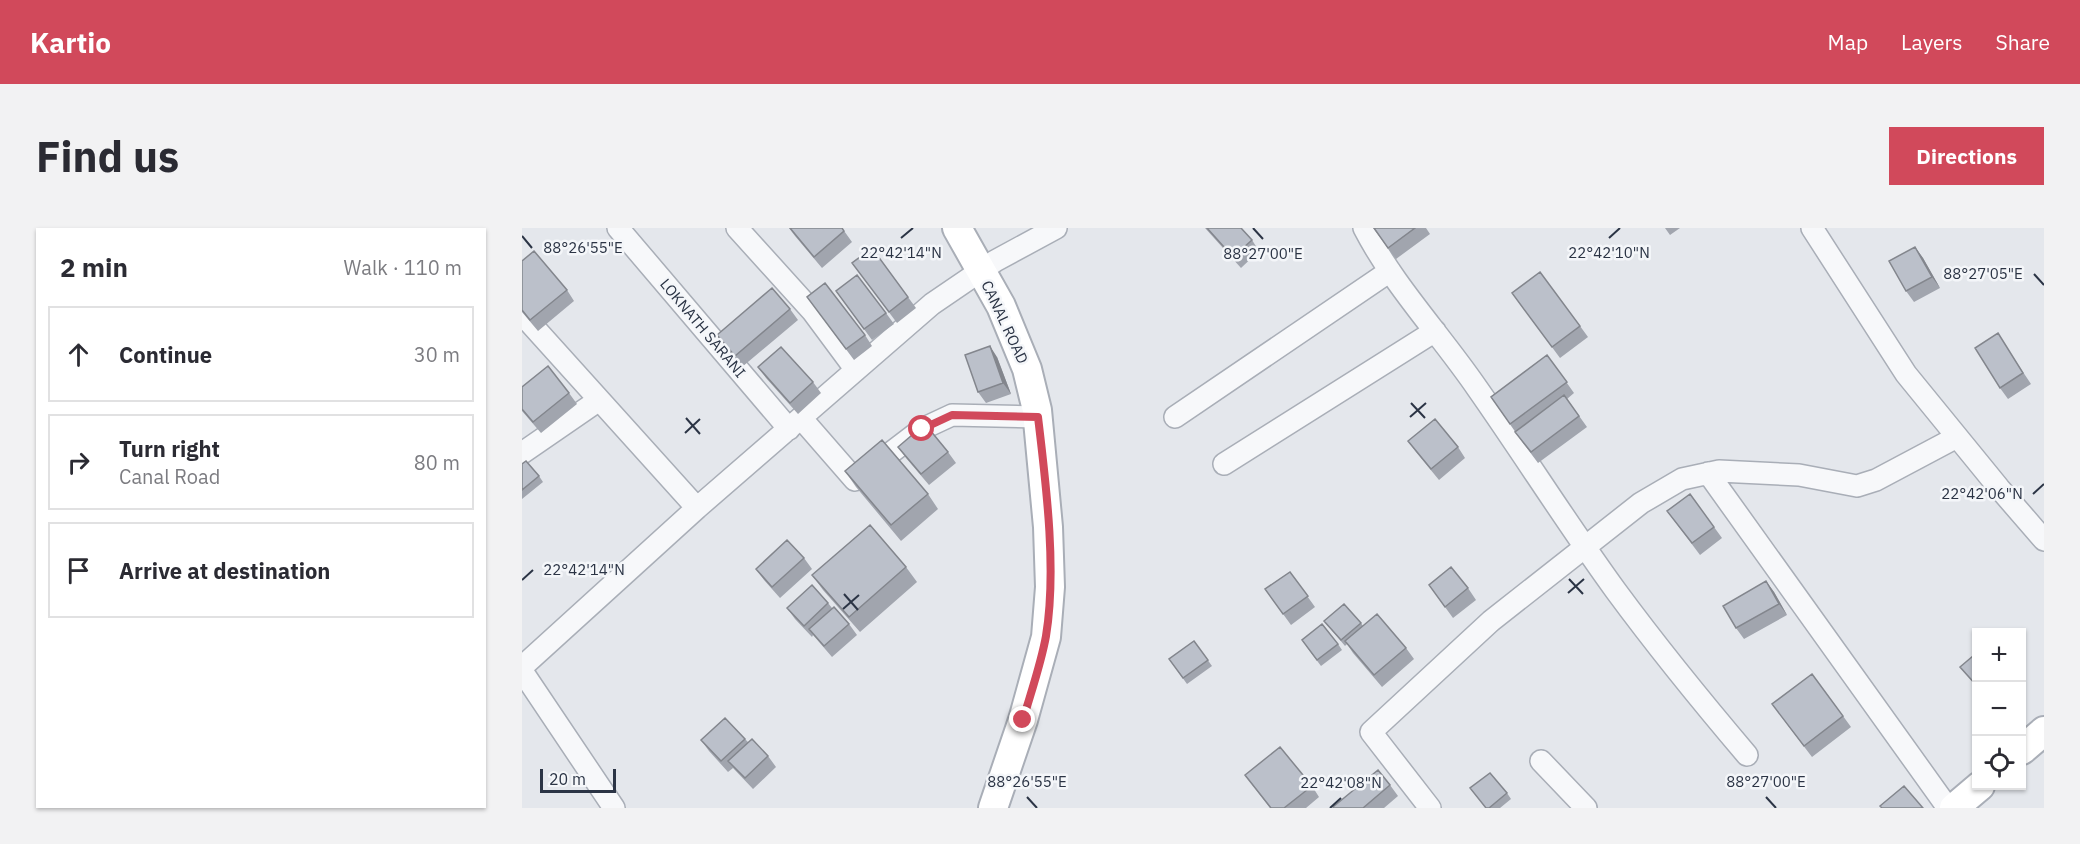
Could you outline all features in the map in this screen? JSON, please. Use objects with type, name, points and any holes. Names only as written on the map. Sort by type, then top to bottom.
[{"type":"street","name":"LOKNATH SARANI","points":[[618,228],[795,423],[855,480],[922,429],[952,415],[1038,417]]},
{"type":"street","points":[[737,228],[813,312],[856,370]]},
{"type":"street","name":"CANAL ROAD","points":[[957,228],[988,265],[1001,306],[1027,369],[1038,417],[1048,527],[1050,587],[1046,637],[1023,720],[993,808]]},
{"type":"street","points":[[1364,228],[1390,271],[1470,377],[1652,639],[1747,755]]},
{"type":"street","points":[[1812,228],[1906,374],[2044,540]]},
{"type":"street","points":[[614,808],[522,669],[697,508],[932,304],[988,265],[1049,232]]},
{"type":"street","points":[[1175,417],[1390,271]]},
{"type":"street","points":[[522,314],[697,508]]},
{"type":"street","points":[[1224,464],[1435,331]]},
{"type":"street","points":[[522,453],[599,400]]},
{"type":"street","points":[[1430,808],[1371,732],[1491,621],[1641,503],[1682,479],[1719,471],[1798,475],[1857,486],[1876,480],[1957,437]]},
{"type":"street","points":[[1708,473],[1948,808]]},
{"type":"street","points":[[2026,747],[2044,731]]},
{"type":"street","points":[[1541,760],[1586,808]]},
{"type":"street","points":[[1954,808],[1975,790]]},
{"type":"building","points":[[790,228],[842,228],[844,231],[814,257]]},
{"type":"building","points":[[1207,228],[1241,228],[1252,240],[1233,257]]},
{"type":"building","points":[[1374,228],[1415,228],[1388,248]]},
{"type":"building","points":[[1915,247],[1932,277],[1906,291],[1889,261]]},
{"type":"building","points":[[872,248],[908,297],[889,312],[852,263]]},
{"type":"building","points":[[534,251],[567,290],[530,320],[522,310],[522,261]]},
{"type":"building","points":[[1540,272],[1580,326],[1552,347],[1512,293]]},
{"type":"building","points":[[857,275],[886,313],[864,329],[836,291]]},
{"type":"building","points":[[825,283],[865,335],[846,349],[807,297]]},
{"type":"building","points":[[772,288],[790,309],[735,356],[717,335]]},
{"type":"building","points":[[1998,333],[2023,373],[2000,388],[1975,348]]},
{"type":"building","points":[[990,346],[1003,383],[978,392],[965,355]]},
{"type":"building","points":[[781,347],[813,382],[790,403],[758,367]]},
{"type":"building","points":[[1547,355],[1567,382],[1510,424],[1491,397]]},
{"type":"building","points":[[548,366],[569,393],[533,422],[522,409],[522,387]]},
{"type":"building","points":[[1564,395],[1579,416],[1531,452],[1515,432]]},
{"type":"building","points":[[1435,419],[1458,447],[1431,469],[1408,441]]},
{"type":"building","points":[[925,424],[948,452],[921,474],[898,447]]},
{"type":"building","points":[[882,440],[928,494],[891,525],[845,471]]},
{"type":"building","points":[[526,461],[539,476],[522,490],[522,464]]},
{"type":"building","points":[[1690,494],[1714,527],[1692,543],[1667,511]]},
{"type":"building","points":[[870,525],[906,567],[849,617],[812,575]]},
{"type":"building","points":[[787,540],[804,558],[772,587],[756,569]]},
{"type":"building","points":[[1451,567],[1468,588],[1445,607],[1429,585]]},
{"type":"building","points":[[1290,572],[1308,596],[1283,614],[1265,589]]},
{"type":"building","points":[[1766,581],[1779,604],[1736,628],[1723,606]]},
{"type":"building","points":[[812,585],[828,603],[804,626],[787,608]]},
{"type":"building","points":[[1344,604],[1361,623],[1341,640],[1324,621]]},
{"type":"building","points":[[834,607],[849,624],[824,646],[809,629]]},
{"type":"building","points":[[1377,614],[1406,648],[1374,675],[1345,641]]},
{"type":"building","points":[[1322,624],[1338,644],[1317,660],[1302,640]]},
{"type":"building","points":[[1194,641],[1208,660],[1183,678],[1169,659]]},
{"type":"building","points":[[1972,657],[1972,680],[1960,667]]},
{"type":"building","points":[[1812,674],[1843,716],[1804,746],[1772,704]]},
{"type":"building","points":[[725,718],[745,739],[721,761],[701,740]]},
{"type":"building","points":[[752,739],[768,756],[745,778],[728,761]]},
{"type":"building","points":[[1280,747],[1312,786],[1284,808],[1271,808],[1245,775]]},
{"type":"building","points":[[1378,770],[1390,785],[1363,808],[1333,807]]},
{"type":"building","points":[[1490,773],[1507,793],[1486,808],[1470,788]]},
{"type":"building","points":[[1904,786],[1923,808],[1882,808],[1880,806]]},
{"type":"route","points":[[922,429],[952,415],[1038,417],[1048,527],[1050,587],[1046,637],[1023,720]]}]
